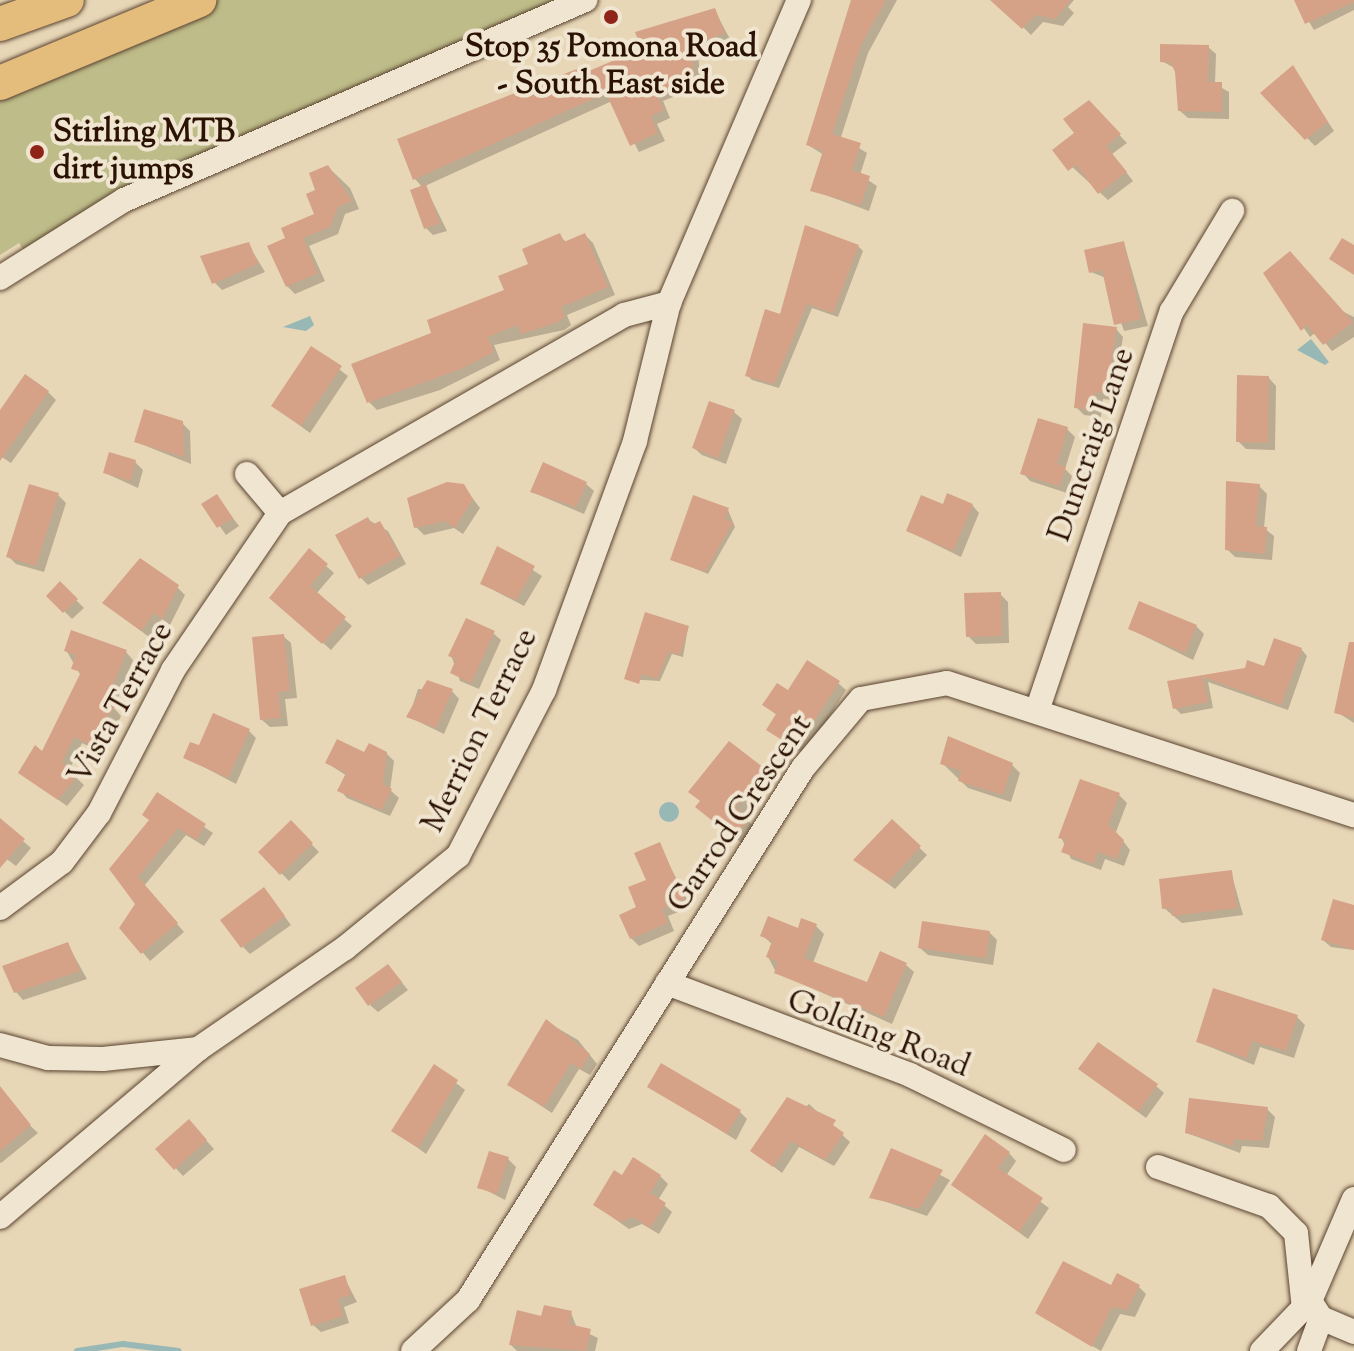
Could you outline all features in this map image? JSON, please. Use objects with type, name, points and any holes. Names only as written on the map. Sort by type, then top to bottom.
[{"type":"highway","points":[[0,24],[67,0]]},
{"type":"highway","points":[[0,57],[161,0]]},
{"type":"highway","points":[[0,83],[199,0]]},
{"type":"street","points":[[0,278],[124,200],[585,0]]},
{"type":"street","name":"Merrion Terrace","points":[[0,1217],[198,1049],[345,948],[458,856],[544,690],[635,441],[669,303],[799,0]]},
{"type":"street","name":"Duncraig Lane","points":[[1037,711],[1172,311],[1232,211]]},
{"type":"street","name":"Vista Terrace","points":[[0,908],[62,862],[99,813],[173,670],[280,513],[624,315],[669,303]]},
{"type":"street","points":[[247,474],[280,513]]},
{"type":"street","name":"Garrod Crescent","points":[[413,1351],[468,1300],[803,768],[861,699],[947,683],[1354,815]]},
{"type":"street","name":"Golding Road","points":[[667,983],[910,1075],[1064,1150]]},
{"type":"street","points":[[0,1045],[48,1058],[103,1059],[198,1049]]},
{"type":"street","points":[[1158,1167],[1269,1206],[1296,1233],[1312,1309],[1309,1351]]},
{"type":"street","points":[[1262,1351],[1312,1309],[1354,1199]]},
{"type":"street","points":[[1312,1309],[1354,1332]]},
{"type":"shaded area","points":[[199,0],[585,0],[27,256],[19,243],[0,255],[0,83]]},
{"type":"water","points":[[310,316],[314,325],[306,331],[283,327]]},
{"type":"water","points":[[1311,339],[1329,362],[1325,365],[1297,350]]},
{"type":"water","points":[[665,802],[673,802],[679,812],[673,822],[665,822],[659,816],[659,808]]},
{"type":"building","points":[[851,0],[886,0],[861,45],[832,134],[861,143],[852,170],[870,176],[861,205],[810,191],[823,151],[806,145]]},
{"type":"building","points":[[990,0],[1071,0],[1055,19],[1035,15],[1022,29]]},
{"type":"building","points":[[1294,0],[1354,0],[1354,2],[1305,24]]},
{"type":"building","points":[[715,8],[725,33],[692,46],[694,78],[656,93],[664,110],[651,116],[658,133],[630,146],[606,93],[413,180],[397,139],[582,67],[584,73],[641,49],[635,32]]},
{"type":"building","points":[[1160,44],[1209,45],[1208,82],[1222,82],[1222,112],[1178,111],[1175,72],[1171,63],[1160,62]]},
{"type":"building","points":[[1293,65],[1328,122],[1305,140],[1260,93]]},
{"type":"building","points":[[1089,100],[1121,134],[1106,146],[1127,172],[1098,194],[1076,165],[1068,171],[1052,150],[1074,133],[1063,119]]},
{"type":"building","points":[[328,165],[352,201],[338,207],[330,227],[303,238],[318,273],[286,287],[267,246],[285,238],[281,228],[314,214],[306,194],[315,190],[309,173]]},
{"type":"building","points":[[426,184],[440,223],[424,229],[410,190]]},
{"type":"building","points":[[805,225],[859,245],[833,313],[807,304],[774,384],[745,376],[765,309],[780,314]]},
{"type":"building","points":[[560,233],[564,242],[585,233],[608,287],[561,307],[565,317],[556,323],[521,334],[517,325],[488,337],[494,352],[461,369],[367,403],[351,364],[431,333],[427,320],[504,290],[498,276],[528,264],[522,249]]},
{"type":"building","points":[[1342,238],[1354,245],[1354,275],[1329,259]]},
{"type":"building","points":[[1124,241],[1141,319],[1114,325],[1102,270],[1089,273],[1084,250]]},
{"type":"building","points":[[249,242],[258,264],[212,284],[200,256]]},
{"type":"building","points":[[1290,251],[1353,322],[1323,345],[1307,325],[1301,331],[1263,273]]},
{"type":"building","points":[[1083,323],[1117,327],[1106,393],[1096,392],[1093,410],[1074,408]]},
{"type":"building","points":[[311,346],[342,366],[301,426],[271,406]]},
{"type":"building","points":[[25,374],[49,391],[0,461],[0,410]]},
{"type":"building","points":[[1237,375],[1269,376],[1268,443],[1236,442]]},
{"type":"building","points":[[709,401],[735,410],[718,458],[692,448]]},
{"type":"building","points":[[144,409],[183,421],[184,457],[134,442]]},
{"type":"building","points":[[1038,418],[1068,427],[1057,464],[1066,467],[1059,486],[1020,474]]},
{"type":"building","points":[[109,452],[136,460],[131,481],[103,473]]},
{"type":"building","points":[[543,462],[587,482],[576,507],[530,492]]},
{"type":"building","points":[[1226,481],[1260,484],[1256,526],[1267,527],[1265,554],[1225,550]]},
{"type":"building","points":[[447,482],[464,484],[473,499],[455,528],[445,521],[414,528],[407,498]]},
{"type":"building","points":[[29,484],[59,493],[36,566],[6,557]]},
{"type":"building","points":[[947,493],[973,504],[953,551],[906,531],[921,495],[943,504]]},
{"type":"building","points":[[217,494],[233,518],[217,528],[201,504]]},
{"type":"building","points":[[693,495],[729,508],[725,519],[733,522],[705,572],[670,560]]},
{"type":"building","points":[[368,517],[372,525],[380,521],[400,556],[359,579],[335,535]]},
{"type":"building","points":[[497,546],[535,566],[516,600],[480,584]]},
{"type":"building","points":[[309,548],[328,564],[310,586],[346,617],[322,644],[269,598]]},
{"type":"building","points":[[140,558],[179,585],[162,619],[154,613],[141,631],[102,603]]},
{"type":"building","points":[[60,581],[78,599],[63,613],[46,596]]},
{"type":"building","points":[[1001,592],[1002,636],[966,637],[964,593]]},
{"type":"building","points":[[1139,601],[1197,625],[1185,653],[1128,629]]},
{"type":"building","points":[[645,612],[689,626],[680,655],[669,652],[657,679],[642,674],[639,684],[624,679]]},
{"type":"building","points":[[466,618],[495,631],[471,683],[450,673],[456,659],[448,656]]},
{"type":"building","points":[[71,630],[127,650],[106,702],[115,706],[88,744],[74,737],[62,762],[78,775],[58,800],[18,773],[35,745],[42,751],[81,672],[71,669],[76,655],[64,651]]},
{"type":"building","points":[[284,634],[290,691],[278,692],[281,718],[260,720],[252,637]]},
{"type":"building","points":[[1274,638],[1302,648],[1281,705],[1203,677],[1208,702],[1173,709],[1167,681],[1245,668],[1247,660],[1264,666]]},
{"type":"building","points":[[1349,642],[1354,642],[1354,718],[1334,713]]},
{"type":"building","points":[[807,660],[840,681],[796,749],[766,730],[776,714],[762,705],[777,683],[788,690]]},
{"type":"building","points":[[427,680],[453,689],[436,728],[406,717]]},
{"type":"building","points":[[213,713],[250,729],[228,778],[183,758],[190,742],[199,745]]},
{"type":"building","points":[[948,736],[1013,763],[1003,795],[958,781],[962,771],[940,764]]},
{"type":"building","points":[[337,739],[364,752],[369,743],[387,752],[383,784],[392,789],[381,810],[337,791],[346,773],[325,763]]},
{"type":"building","points":[[729,741],[764,768],[735,808],[749,819],[734,838],[695,807],[700,801],[688,792]]},
{"type":"building","points":[[1080,779],[1120,793],[1108,825],[1124,840],[1117,859],[1098,852],[1093,864],[1061,852],[1066,840],[1058,838]]},
{"type":"building","points":[[157,792],[206,824],[196,840],[178,828],[138,877],[178,923],[141,954],[119,928],[135,904],[109,869],[149,820],[142,815]]},
{"type":"building","points":[[0,818],[25,839],[0,868]]},
{"type":"building","points":[[892,819],[921,846],[887,883],[853,860]]},
{"type":"building","points":[[291,820],[313,843],[280,875],[258,852]]},
{"type":"building","points":[[660,842],[684,899],[662,909],[668,923],[630,939],[619,915],[636,907],[628,887],[646,880],[634,853]]},
{"type":"building","points":[[1232,870],[1237,908],[1172,916],[1171,908],[1162,909],[1159,879]]},
{"type":"building","points":[[264,887],[285,916],[241,948],[220,920]]},
{"type":"building","points":[[1333,899],[1354,905],[1354,950],[1321,940]]},
{"type":"building","points":[[768,916],[798,928],[801,918],[817,924],[804,958],[867,982],[880,951],[907,963],[884,1017],[774,973],[778,962],[766,957],[772,941],[760,936]]},
{"type":"building","points":[[922,921],[990,931],[986,958],[918,948]]},
{"type":"building","points":[[68,942],[80,971],[14,993],[2,966]]},
{"type":"building","points":[[388,964],[402,982],[368,1006],[355,988]]},
{"type":"building","points":[[1213,988],[1298,1015],[1286,1051],[1252,1041],[1247,1058],[1196,1042]]},
{"type":"building","points":[[546,1019],[590,1054],[581,1069],[571,1063],[544,1107],[507,1085]]},
{"type":"building","points":[[1098,1042],[1158,1084],[1138,1112],[1078,1069]]},
{"type":"building","points":[[661,1063],[741,1110],[727,1134],[647,1087]]},
{"type":"building","points":[[434,1064],[458,1080],[418,1148],[391,1131]]},
{"type":"building","points":[[0,1086],[31,1125],[0,1151]]},
{"type":"building","points":[[787,1097],[836,1120],[833,1125],[844,1133],[825,1160],[791,1141],[773,1167],[750,1151]]},
{"type":"building","points":[[1189,1098],[1268,1107],[1262,1141],[1234,1139],[1233,1146],[1185,1133]]},
{"type":"building","points":[[189,1119],[207,1140],[174,1170],[155,1149]]},
{"type":"building","points":[[985,1134],[1010,1152],[998,1168],[1043,1198],[1019,1232],[951,1185]]},
{"type":"building","points":[[891,1148],[943,1170],[919,1209],[869,1198]]},
{"type":"building","points":[[489,1151],[509,1157],[497,1194],[477,1188]]},
{"type":"building","points":[[633,1157],[661,1175],[650,1193],[666,1203],[650,1228],[633,1217],[620,1222],[593,1205],[614,1170],[622,1175]]},
{"type":"building","points":[[1063,1261],[1111,1285],[1117,1273],[1140,1285],[1127,1310],[1112,1307],[1092,1347],[1035,1313]]},
{"type":"building","points":[[345,1275],[351,1295],[338,1299],[343,1316],[311,1326],[299,1289]]},
{"type":"building","points":[[544,1305],[572,1311],[569,1324],[591,1329],[586,1351],[509,1345],[517,1310],[541,1316]]},
{"type":"waterway","points":[[77,1351],[123,1344],[179,1351]]},
{"type":"place","name":"Stop 35 Pomona Road - South East side","points":[[611,17]]},
{"type":"place","name":"Stirling MTB dirt jumps","points":[[37,152]]}]
